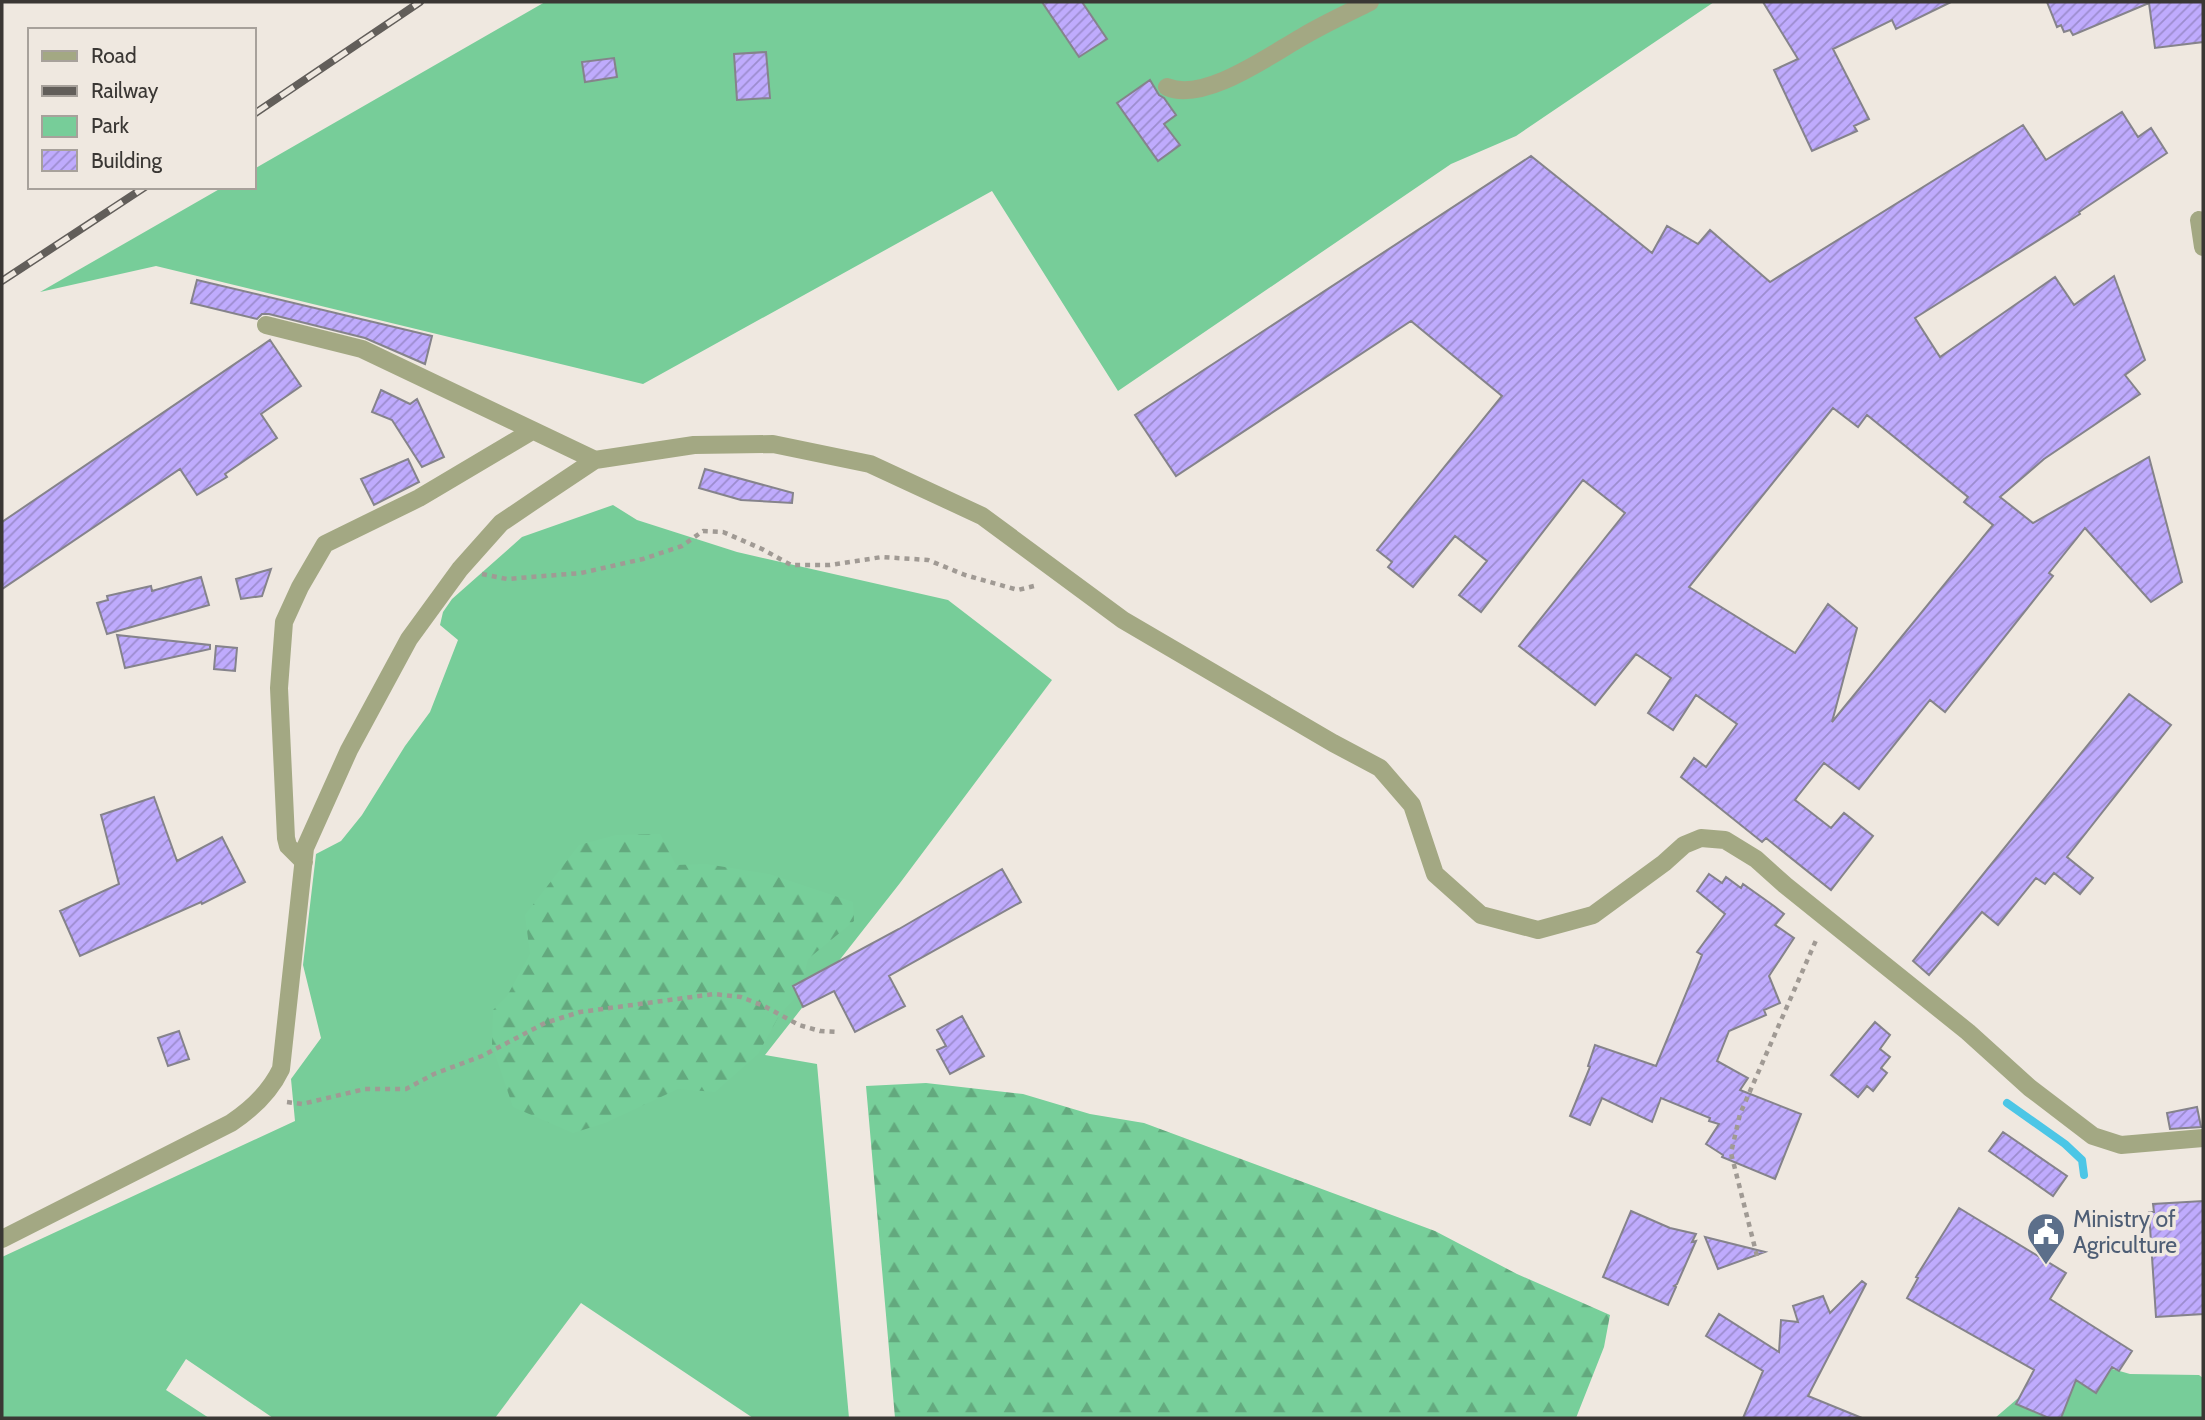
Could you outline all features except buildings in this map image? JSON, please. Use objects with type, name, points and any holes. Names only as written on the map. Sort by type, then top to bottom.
[{"type":"lane","points":[[1167,87],[1176,91],[1204,87],[1251,69],[1303,36],[1370,2]]},
{"type":"lane","points":[[2199,220],[2203,247]]},
{"type":"lane","points":[[266,325],[362,349],[594,460]]},
{"type":"lane","points":[[304,862],[288,846],[286,838],[279,688],[284,622],[300,587],[325,544],[419,498],[532,431]]},
{"type":"lane","points":[[2,1239],[231,1123],[261,1098],[276,1080],[281,1069],[305,848],[361,728],[409,639],[460,569],[501,523],[594,460],[694,445],[772,444],[870,464],[982,516],[1123,620],[1333,743],[1381,768],[1412,805],[1435,874],[1481,915],[1538,930],[1593,915],[1684,845],[1701,838],[1725,840],[1756,859],[1968,1032],[2031,1088],[2094,1136],[2121,1144],[2203,1138]]},
{"type":"path","points":[[460,569],[507,579],[581,573],[643,559],[682,546],[703,531],[723,531],[791,565],[830,565],[882,557],[928,560],[965,575],[1017,590],[1065,577]]},
{"type":"path","points":[[1756,1256],[1731,1153],[1740,1114],[1826,918]]},
{"type":"path","points":[[261,1098],[302,1104],[365,1089],[406,1088],[482,1056],[545,1023],[580,1012],[715,994],[741,997],[799,1025],[820,1031],[839,1032]]},
{"type":"green space","points":[[545,2],[1714,2],[1516,136],[1451,164],[1118,391],[992,191],[643,384],[156,266],[40,292],[220,189],[256,189],[256,168]]},
{"type":"green space","points":[[613,505],[637,520],[737,552],[948,600],[1052,680],[900,883],[765,1055],[817,1064],[849,1418],[753,1418],[581,1303],[495,1418],[273,1418],[186,1359],[166,1390],[209,1418],[2,1418],[2,1257],[295,1121],[291,1079],[321,1038],[303,965],[316,854],[341,841],[362,815],[405,746],[430,712],[458,640],[440,625],[443,612],[452,599],[522,537]]},
{"type":"green space","points":[[660,834],[676,865],[706,864],[769,874],[853,902],[854,921],[808,959],[800,993],[780,1014],[758,1054],[715,1092],[678,1089],[605,1123],[573,1133],[513,1107],[492,1045],[493,1010],[507,996],[530,954],[525,915],[579,845],[616,835]]},
{"type":"green space","points":[[926,1083],[1023,1094],[1090,1114],[1144,1123],[1435,1231],[1517,1274],[1610,1315],[1604,1347],[1576,1418],[895,1418],[866,1086]]},
{"type":"green space","points":[[2067,1356],[2130,1374],[2199,1375],[2203,1378],[2203,1418],[1995,1418]]},
{"type":"waterway","points":[[2007,1103],[2065,1144],[2082,1160],[2084,1175]]},
{"type":"railway","points":[[256,113],[420,2]]},
{"type":"railway","points":[[2,281],[142,189]]},
{"type":"place","name":"Ministry of Agriculture","points":[[2046,1266]]}]
